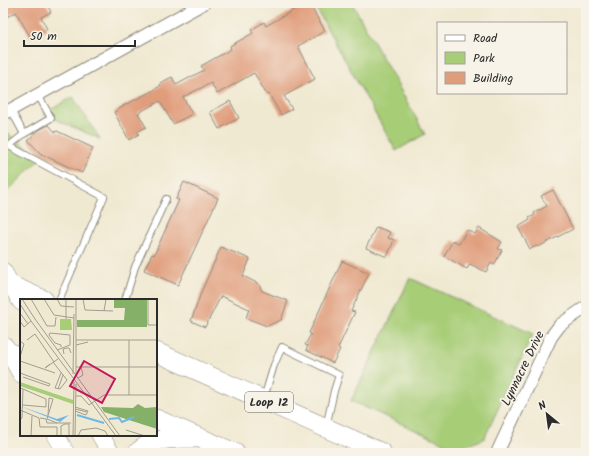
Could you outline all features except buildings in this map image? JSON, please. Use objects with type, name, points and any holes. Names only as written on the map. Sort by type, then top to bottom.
[{"type":"main road","points":[[5,281],[42,299]]},
{"type":"main road","points":[[5,281],[20,301]]},
{"type":"main road","points":[[11,349],[20,372]]},
{"type":"main road","name":"Loop 12","points":[[157,352],[382,453]]},
{"type":"main road","points":[[157,419],[235,453]]},
{"type":"main road","points":[[57,436],[66,453]]},
{"type":"main road","points":[[101,436],[111,453]]},
{"type":"main road","points":[[137,453],[145,445],[160,439],[201,438]]},
{"type":"street","points":[[7,112],[204,3]]},
{"type":"street","name":"Lynnacre Drive","points":[[497,453],[550,337],[560,325],[586,307]]},
{"type":"lane","points":[[38,95],[51,118],[24,134],[8,146],[104,197],[59,299]]},
{"type":"lane","points":[[7,112],[24,134]]},
{"type":"lane","points":[[125,299],[135,267],[166,199]]},
{"type":"lane","points":[[264,400],[274,365],[282,347],[339,375],[334,390],[326,428]]},
{"type":"green space","points":[[313,3],[352,3],[425,134],[396,151]]},
{"type":"green space","points":[[73,97],[100,139],[43,114]]},
{"type":"green space","points":[[7,133],[41,158],[3,196],[3,135]]},
{"type":"green space","points":[[410,278],[533,334],[484,439],[457,449],[351,401]]}]
